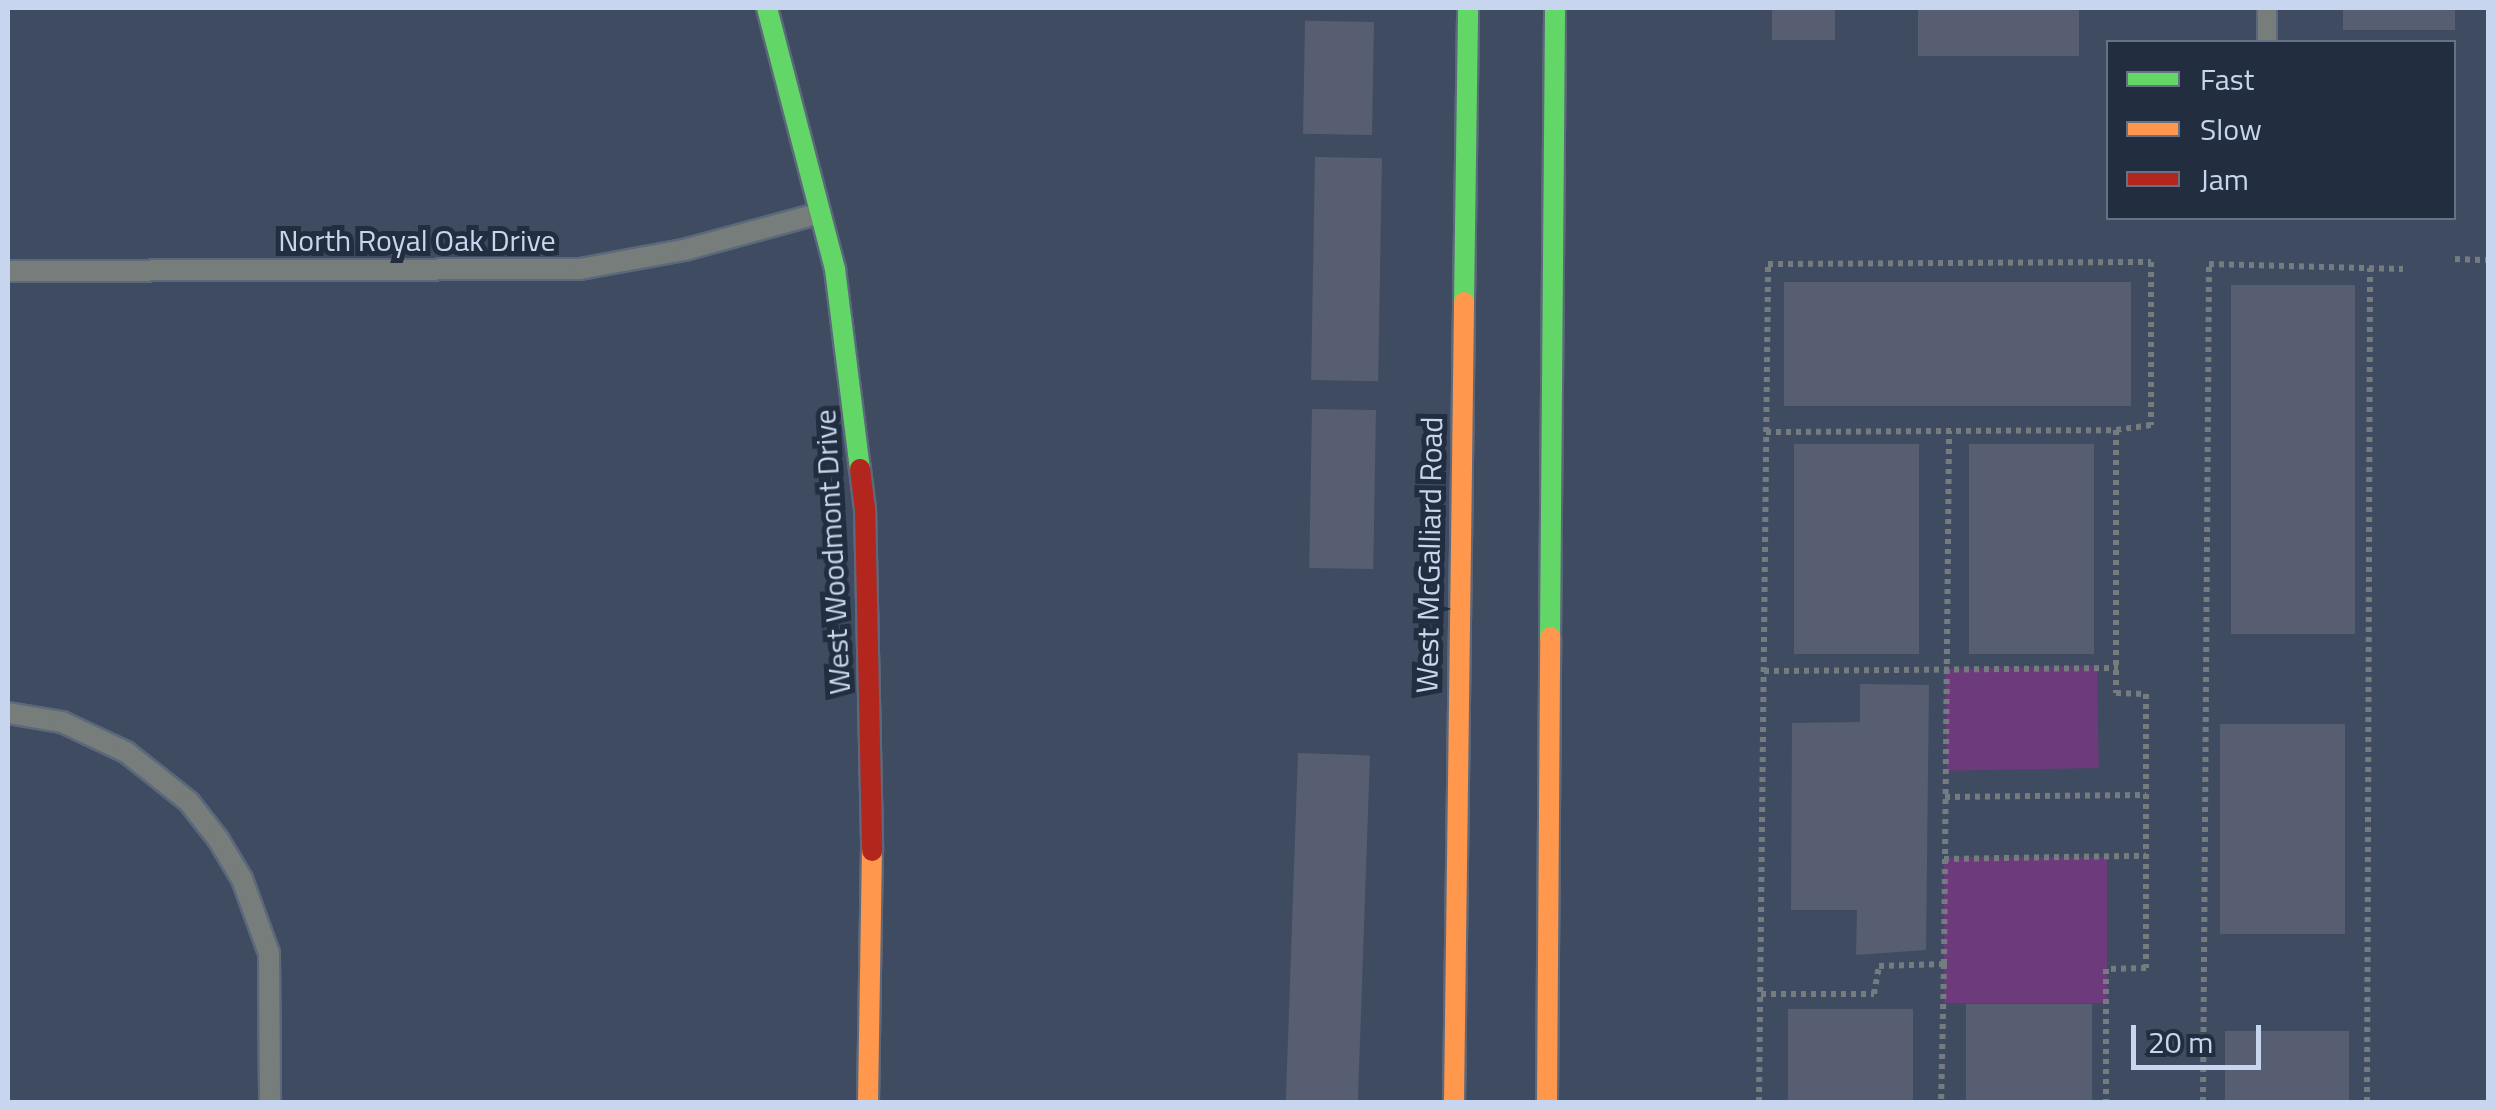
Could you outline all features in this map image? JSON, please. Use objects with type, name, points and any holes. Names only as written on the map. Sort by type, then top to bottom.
[{"type":"main road","name":"West Woodmont Drive","points":[[767,8],[838,286],[865,507],[874,786],[868,1102]]},
{"type":"main road","name":"West McGalliard Road","points":[[1454,1102],[1468,8]]},
{"type":"main road","points":[[1546,1102],[1555,8]]},
{"type":"street","name":"North Royal Oak Drive","points":[[8,271],[580,269],[684,250],[820,213]]},
{"type":"street","points":[[8,713],[62,722],[126,752],[189,802],[218,839],[242,879],[269,953],[270,1102]]},
{"type":"lane","points":[[2267,8],[2267,40]]},
{"type":"path","points":[[2455,259],[2488,260]]},
{"type":"path","points":[[1759,1102],[1764,671],[1766,432],[1768,264],[2151,262],[2151,424],[2116,430],[1766,432]]},
{"type":"path","points":[[2203,1102],[2209,264],[2402,270]]},
{"type":"path","points":[[2367,1102],[2370,268]]},
{"type":"path","points":[[1941,1102],[1949,430]]},
{"type":"path","points":[[2106,1102],[2106,969],[2146,968],[2146,694],[2116,692],[2116,430]]},
{"type":"path","points":[[1764,671],[2118,668]]},
{"type":"path","points":[[1945,797],[2146,795]]},
{"type":"path","points":[[1944,858],[2146,856]]},
{"type":"path","points":[[1760,994],[1874,994],[1879,966],[1944,964]]},
{"type":"shaded area","points":[[2097,666],[2099,768],[1947,771],[1945,669]]},
{"type":"shaded area","points":[[1944,857],[2107,857],[2107,1003],[1944,1003]]},
{"type":"building","points":[[1772,8],[1835,8],[1835,40],[1772,40]]},
{"type":"building","points":[[1918,8],[2079,8],[2079,56],[1918,56]]},
{"type":"building","points":[[2343,8],[2455,8],[2455,30],[2343,30]]},
{"type":"building","points":[[1305,21],[1374,22],[1372,135],[1303,134]]},
{"type":"building","points":[[1315,157],[1382,158],[1378,381],[1311,380]]},
{"type":"building","points":[[1784,282],[2131,282],[2131,406],[1784,406]]},
{"type":"building","points":[[2231,285],[2355,285],[2355,634],[2231,634]]},
{"type":"building","points":[[1312,409],[1376,410],[1373,569],[1309,568]]},
{"type":"building","points":[[1794,444],[1919,444],[1919,654],[1794,654]]},
{"type":"building","points":[[1969,444],[2094,444],[2094,654],[1969,654]]},
{"type":"building","points":[[1860,684],[1929,685],[1926,950],[1856,955],[1857,910],[1791,910],[1792,723],[1860,722]]},
{"type":"building","points":[[2220,724],[2345,724],[2345,934],[2220,934]]},
{"type":"building","points":[[1298,753],[1370,756],[1358,1102],[1286,1102]]},
{"type":"building","points":[[1966,1004],[2092,1004],[2092,1102],[1966,1102]]},
{"type":"building","points":[[1788,1009],[1913,1009],[1913,1102],[1788,1102]]},
{"type":"building","points":[[2225,1031],[2349,1031],[2349,1102],[2225,1102]]},
{"type":"traffic: fast","points":[[767,8],[835,269],[860,469]]},
{"type":"traffic: fast","points":[[1464,302],[1468,8]]},
{"type":"traffic: fast","points":[[1550,637],[1555,8]]},
{"type":"traffic: slow","points":[[1454,1102],[1464,302]]},
{"type":"traffic: slow","points":[[1547,1102],[1550,637]]},
{"type":"traffic: slow","points":[[868,1102],[872,851]]},
{"type":"traffic: jam","points":[[860,469],[865,507],[872,851]]}]
